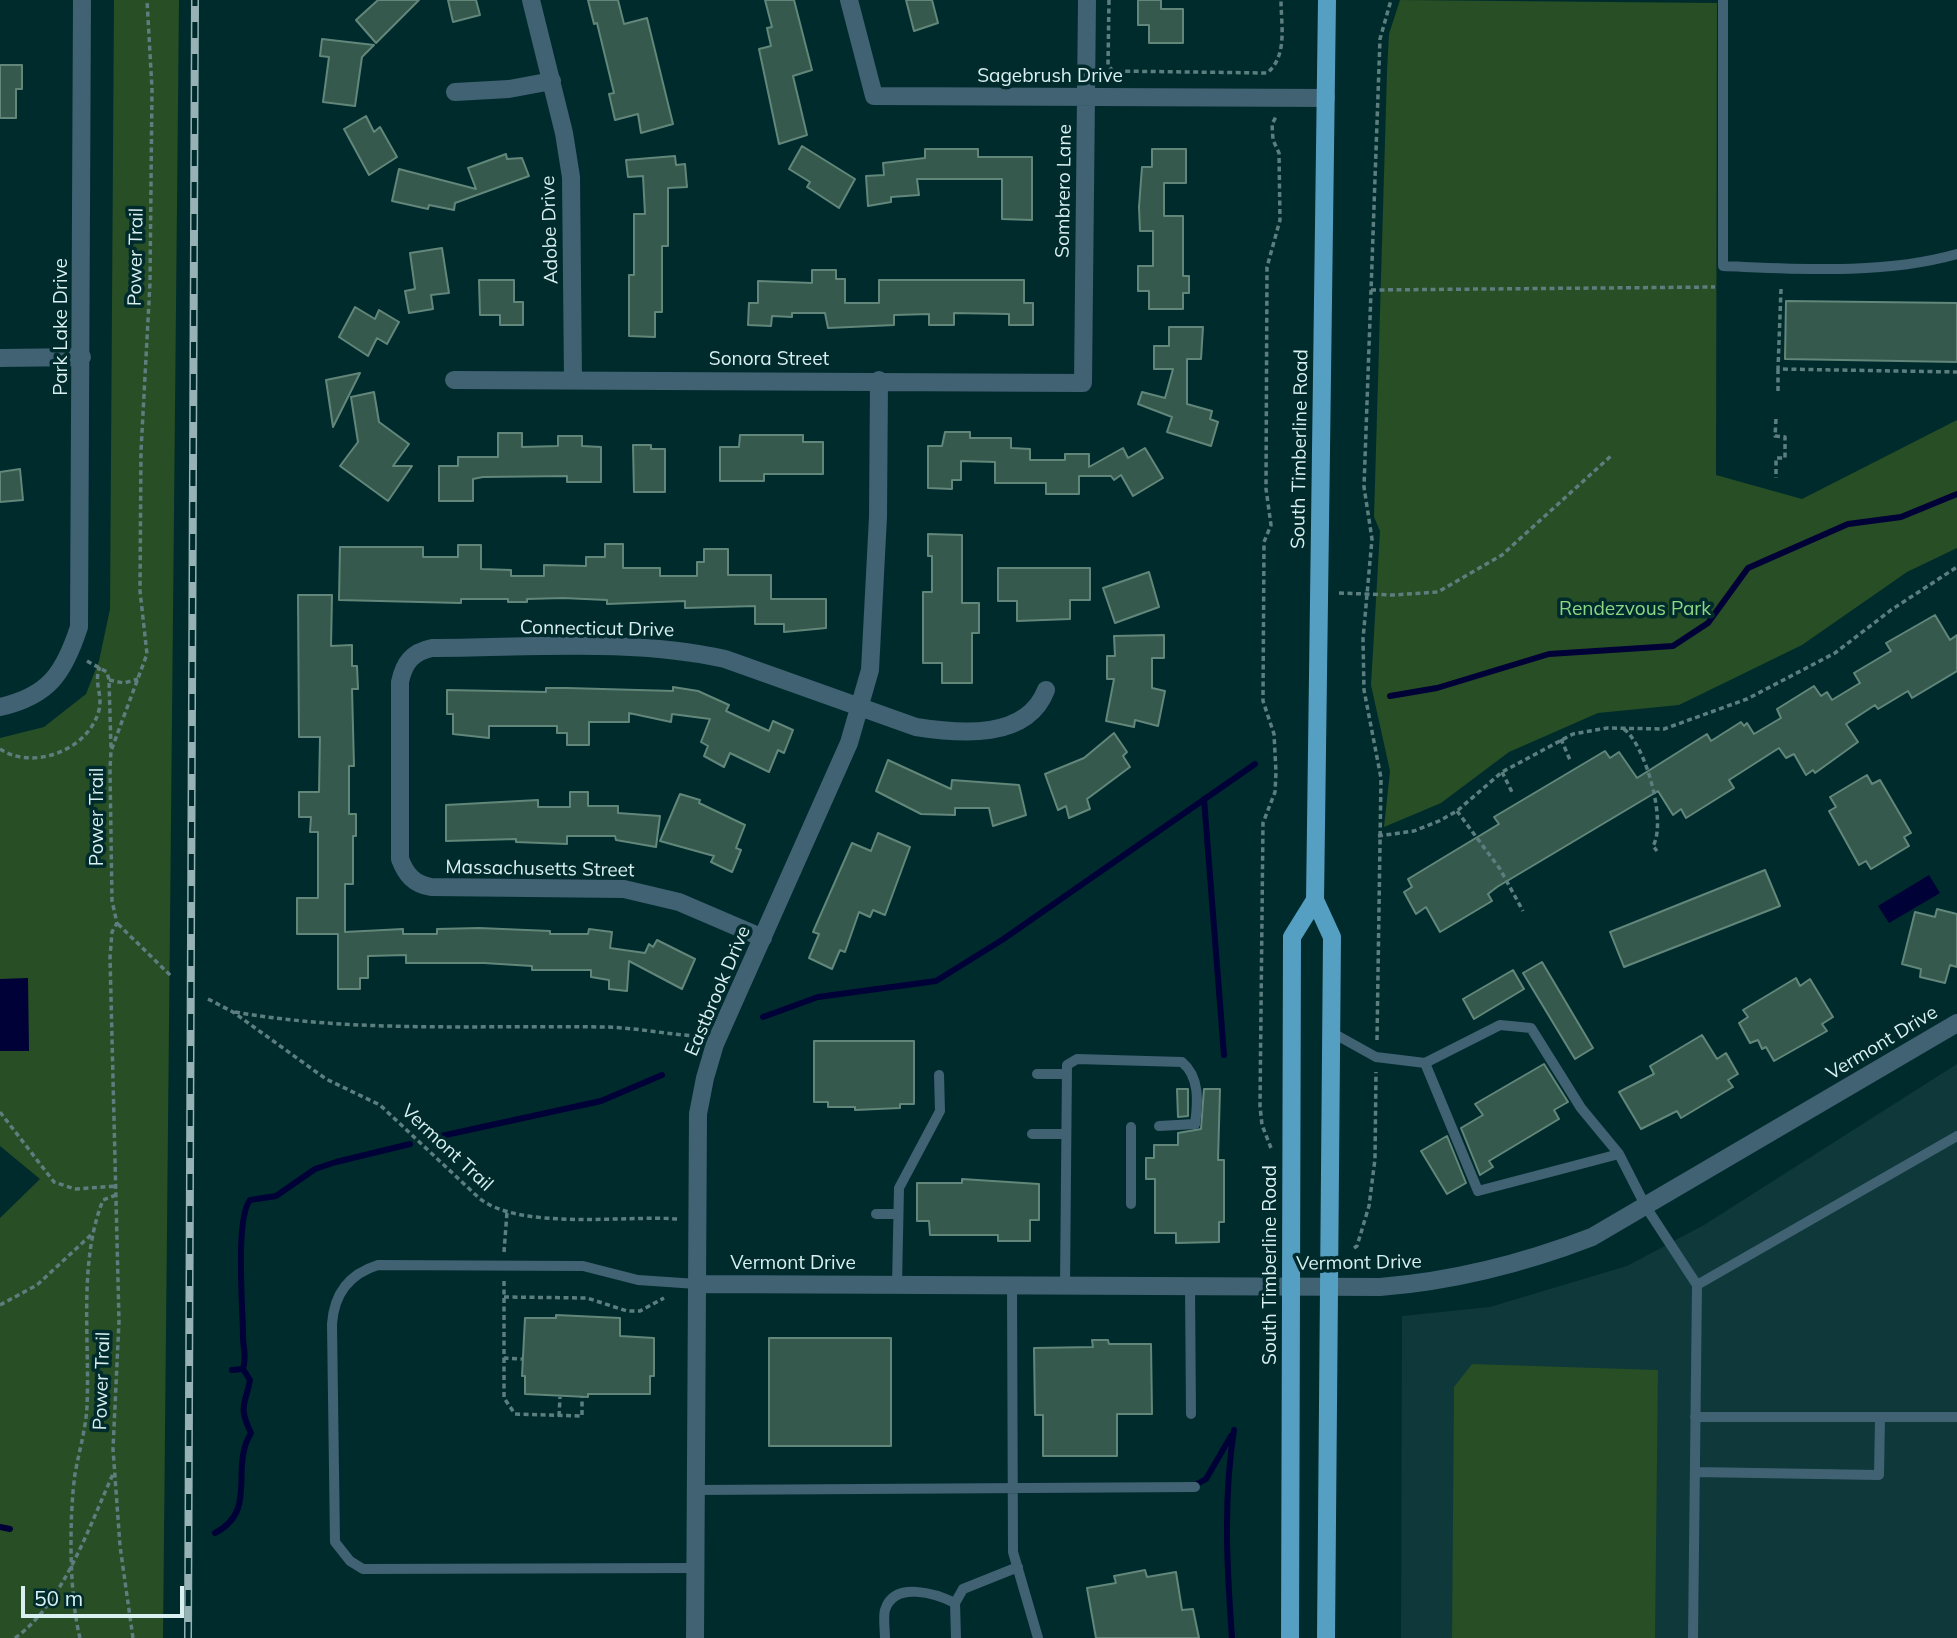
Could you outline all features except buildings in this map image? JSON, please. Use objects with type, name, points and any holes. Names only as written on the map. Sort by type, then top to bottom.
[{"type":"main road","name":"South Timberline Road","points":[[1326,1638],[1332,937],[1315,900],[1328,0]]},
{"type":"main road","name":"South Timberline Road","points":[[1290,1638],[1293,937],[1315,900]]},
{"type":"street","name":"Park Lake Drive","points":[[71,654],[79,627],[82,0]]},
{"type":"street","name":"Adobe Drive","points":[[531,0],[564,133],[573,213],[573,380]]},
{"type":"street","name":"Sagebrush Drive","points":[[849,0],[874,96],[1326,98]]},
{"type":"street","name":"Sombrero Lane","points":[[1083,383],[1087,0]]},
{"type":"street","points":[[455,92],[509,89],[552,81]]},
{"type":"street","points":[[0,358],[82,357]]},
{"type":"street","name":"Sonora Street","points":[[454,380],[1083,383]]},
{"type":"street","name":"Eastbrook Drive","points":[[695,1638],[698,1114],[715,1044],[849,743],[861,708],[870,670],[874,636],[879,380]]},
{"type":"street","name":"Connecticut Drive","points":[[410,657],[432,648],[652,648],[695,652],[725,659],[916,727],[974,732],[1021,722],[1034,713],[1046,690]]},
{"type":"street","points":[[0,707],[35,695],[58,674],[71,654]]},
{"type":"street","name":"Massachusetts Street","points":[[410,657],[403,668],[400,682],[400,859],[404,872],[414,881],[431,887],[624,889],[667,898],[763,938]]},
{"type":"street","name":"Vermont Drive","points":[[697,1284],[1329,1287],[1430,1283],[1489,1272],[1537,1259],[1592,1237],[1957,1023]]},
{"type":"lane","points":[[1723,0],[1723,266],[1831,269],[1875,266],[1957,254]]},
{"type":"lane","points":[[1331,1032],[1376,1057],[1425,1063],[1500,1025],[1531,1028],[1581,1108],[1619,1154],[1646,1207],[1697,1285],[1693,1638]]},
{"type":"lane","points":[[1065,1285],[1067,1065],[1077,1059],[1182,1062],[1194,1076],[1196,1084],[1195,1124],[1159,1126]]},
{"type":"lane","points":[[1425,1063],[1478,1191],[1619,1154]]},
{"type":"lane","points":[[1037,1074],[1065,1074]]},
{"type":"lane","points":[[897,1285],[899,1188],[940,1111],[939,1075]]},
{"type":"lane","points":[[1131,1127],[1131,1205]]},
{"type":"lane","points":[[1032,1134],[1065,1134]]},
{"type":"lane","points":[[1697,1285],[1957,1136]]},
{"type":"lane","points":[[876,1214],[897,1214]]},
{"type":"lane","points":[[695,1568],[363,1569],[350,1561],[335,1542],[332,1324],[338,1293],[365,1269],[378,1265],[504,1264],[597,1267],[638,1280],[697,1284]]},
{"type":"lane","points":[[1012,1285],[1013,1552],[1038,1638]]},
{"type":"lane","points":[[1190,1285],[1191,1414]]},
{"type":"lane","points":[[1695,1417],[1957,1417]]},
{"type":"lane","points":[[1695,1472],[1879,1475],[1880,1418]]},
{"type":"lane","points":[[695,1490],[1195,1488]]},
{"type":"lane","points":[[956,1638],[955,1602],[963,1589],[1018,1567]]},
{"type":"lane","points":[[885,1638],[885,1609],[896,1595],[916,1592],[936,1594],[955,1602]]},
{"type":"path","name":"Power Trail","points":[[133,1638],[120,1546],[115,1470],[119,1321],[110,957],[112,932],[117,923],[112,901],[111,751],[147,654],[140,577],[141,452],[150,256],[152,89],[147,0]]},
{"type":"path","points":[[1109,0],[1108,65],[1113,71],[1267,73],[1277,65],[1281,53],[1281,0]]},
{"type":"path","points":[[1354,1248],[1357,1246],[1369,1206],[1375,1159],[1381,778],[1364,690],[1363,639],[1372,539],[1364,487],[1380,39],[1391,0]]},
{"type":"path","points":[[1274,1154],[1262,1125],[1260,1093],[1263,829],[1275,792],[1276,772],[1275,741],[1263,694],[1264,542],[1271,525],[1266,489],[1267,267],[1280,220],[1279,153],[1273,140],[1272,124],[1277,120],[1277,99]]},
{"type":"path","points":[[1371,290],[1716,288]]},
{"type":"path","points":[[1778,391],[1781,289]]},
{"type":"path","points":[[1778,369],[1957,372]]},
{"type":"path","points":[[1776,419],[1775,436],[1785,437],[1785,458],[1776,458],[1776,478]]},
{"type":"path","points":[[1319,592],[1438,592],[1502,555],[1612,455]]},
{"type":"path","points":[[1378,836],[1414,831],[1457,811],[1502,772],[1561,739],[1588,731],[1622,728],[1664,729],[1747,698],[1835,653],[1891,610],[1957,567]]},
{"type":"path","points":[[71,654],[107,671],[111,751]]},
{"type":"path","points":[[0,749],[12,757],[40,759],[80,739],[98,714],[100,705],[95,678],[100,667]]},
{"type":"path","points":[[109,680],[124,683],[138,680]]},
{"type":"path","points":[[1622,728],[1636,740],[1641,749],[1660,828],[1653,846],[1657,851]]},
{"type":"path","points":[[1561,739],[1570,760]]},
{"type":"path","points":[[1502,772],[1513,794]]},
{"type":"path","points":[[1457,811],[1500,869],[1523,911]]},
{"type":"path","points":[[117,923],[134,943],[171,976]]},
{"type":"path","name":"Vermont Trail","points":[[208,999],[233,1012],[326,1079],[380,1105],[479,1198],[507,1212],[530,1217],[697,1220]]},
{"type":"path","points":[[233,1012],[280,1020],[404,1026],[603,1026],[696,1036]]},
{"type":"path","points":[[0,1112],[54,1182],[75,1189],[116,1186]]},
{"type":"path","points":[[80,1638],[72,1560],[75,1474],[87,1410],[89,1292],[94,1233],[103,1200],[117,1195]]},
{"type":"path","points":[[507,1212],[504,1264],[504,1398],[515,1414],[582,1416],[582,1397]]},
{"type":"path","points":[[1269,1257],[1269,1234],[1274,1226]]},
{"type":"path","points":[[0,1305],[37,1285],[94,1233]]},
{"type":"path","points":[[504,1297],[587,1298],[627,1311],[640,1311],[666,1297]]},
{"type":"path","points":[[504,1358],[522,1359]]},
{"type":"path","points":[[559,1416],[560,1397]]},
{"type":"path","points":[[15,1638],[42,1615],[115,1470]]},
{"type":"shaded area","points":[[1929,875],[1940,893],[1889,923],[1878,906]]},
{"type":"shaded area","points":[[28,978],[29,1051],[0,1051],[0,979]]},
{"type":"shaded area","points":[[1957,1064],[1957,1638],[1401,1638],[1402,1316],[1490,1307],[1627,1266],[1704,1225]]},
{"type":"green space","points":[[114,0],[179,0],[163,1638],[0,1638],[0,1218],[40,1179],[0,1146],[0,738],[44,727],[86,694],[99,661],[110,609]]},
{"type":"green space","name":"Rendezvous Park","points":[[1400,0],[1717,3],[1716,475],[1802,499],[1957,420],[1957,548],[1907,572],[1802,645],[1679,705],[1598,713],[1509,752],[1441,803],[1384,827],[1390,771],[1371,685],[1380,531],[1374,517],[1387,72],[1389,34]]},
{"type":"green space","points":[[1472,1364],[1658,1370],[1655,1638],[1452,1638],[1454,1387]]},
{"type":"waterway","points":[[1390,696],[1437,688],[1549,654],[1673,646],[1708,623],[1748,568],[1848,524],[1901,517],[1957,494]]},
{"type":"waterway","points":[[763,1017],[818,997],[936,981],[1002,940],[1255,764]]},
{"type":"waterway","points":[[1204,799],[1224,1055]]},
{"type":"waterway","points":[[432,1138],[601,1101],[662,1075]]},
{"type":"waterway","points":[[215,1533],[228,1524],[236,1513],[240,1501],[242,1461],[251,1433],[244,1411],[250,1380],[243,1369],[245,1356],[241,1265],[245,1210],[250,1200],[276,1196],[315,1169],[410,1144]]},
{"type":"waterway","points":[[232,1370],[243,1369]]},
{"type":"waterway","points":[[1232,1638],[1227,1508],[1234,1430]]},
{"type":"waterway","points":[[1197,1484],[1206,1479],[1231,1436]]},
{"type":"waterway","points":[[0,1527],[10,1529]]},
{"type":"railway","points":[[188,1638],[195,0]]}]
